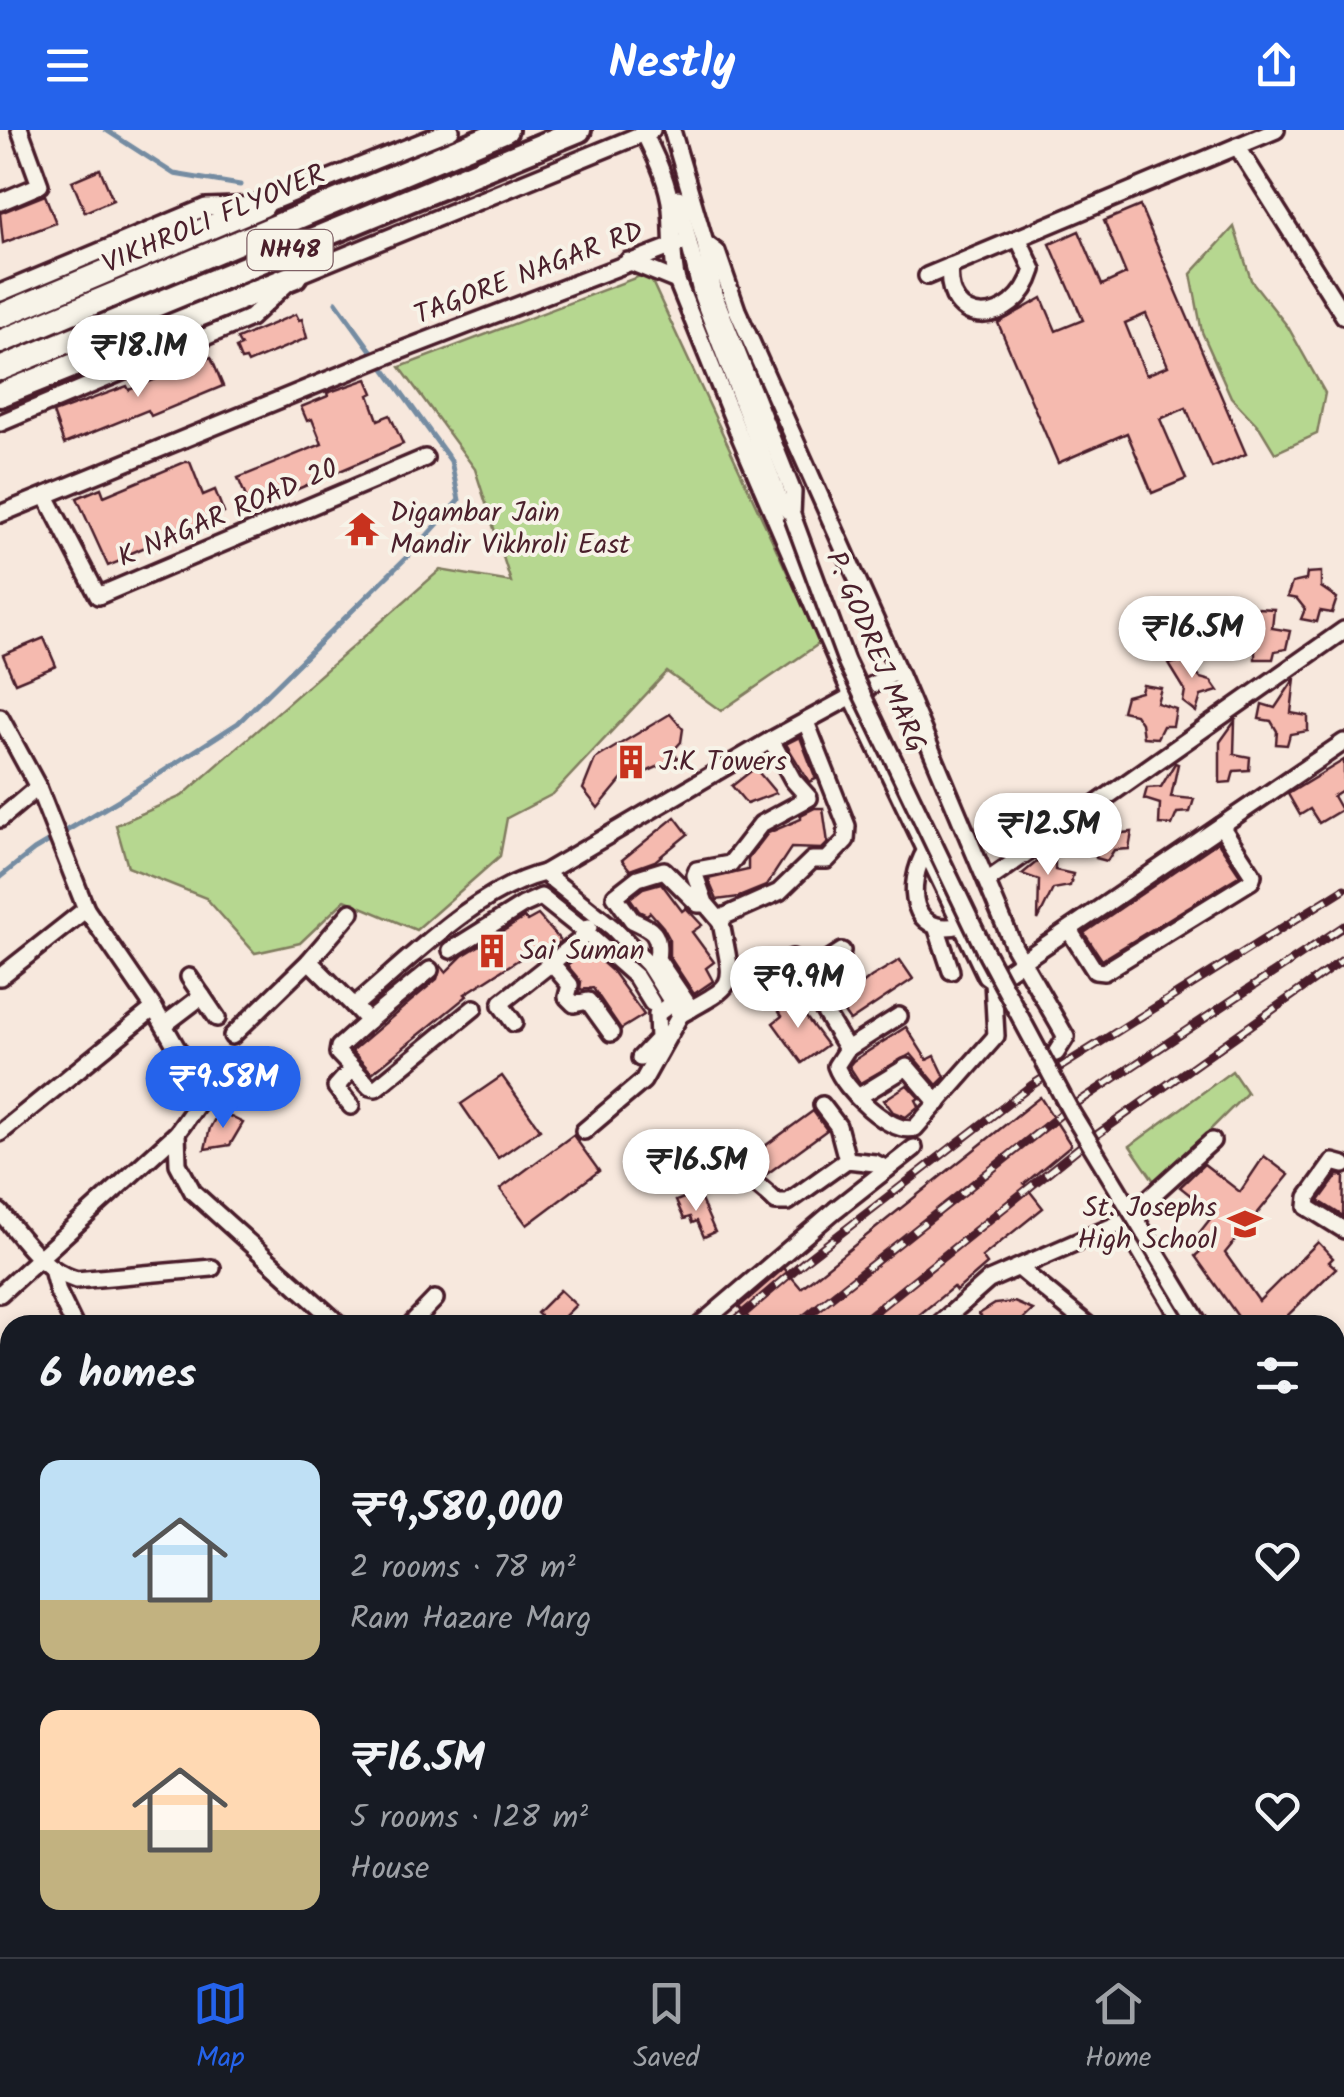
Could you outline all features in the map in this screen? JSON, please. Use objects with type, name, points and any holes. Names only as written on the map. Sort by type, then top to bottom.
[{"type":"highway","name":"VIKHROLI FLYOVER","points":[[0,342],[506,130]]},
{"type":"highway","name":"VIKHROLI FLYOVER","points":[[0,369],[580,130]]},
{"type":"highway","points":[[0,316],[262,205]]},
{"type":"highway","points":[[0,395],[295,276]]},
{"type":"street","points":[[0,202],[40,185],[20,130]]},
{"type":"street","points":[[0,293],[206,207],[262,205],[451,130]]},
{"type":"street","points":[[672,130],[705,242],[708,295]]},
{"type":"street","points":[[927,276],[1276,130]]},
{"type":"street","points":[[0,424],[250,318],[295,276],[650,131],[669,163],[679,244],[677,281],[852,696],[986,976],[993,981]]},
{"type":"street","points":[[1237,146],[1344,316]]},
{"type":"street","points":[[950,266],[953,294],[966,309],[977,316],[994,314],[1015,304],[1028,287],[1033,270],[1018,238]]},
{"type":"street","points":[[705,242],[718,252],[737,310],[1023,962],[1066,1037],[1056,1053]]},
{"type":"street","points":[[679,244],[708,295]]},
{"type":"street","name":"TAGORE NAGAR RD","points":[[0,514],[354,369],[679,244]]},
{"type":"street","points":[[628,261],[677,281]]},
{"type":"street","name":"P. GODREJ MARG","points":[[708,295],[793,492],[792,516],[846,661],[984,951],[1071,1112],[1194,1315]]},
{"type":"street","name":"K NAGAR ROAD 20","points":[[46,496],[98,596],[426,458]]},
{"type":"street","points":[[987,881],[1344,630]]},
{"type":"street","points":[[354,1006],[459,918],[516,880],[550,878],[777,749],[791,734],[898,671]]},
{"type":"street","points":[[0,717],[38,786],[86,909],[154,1008],[198,1085],[201,1099],[178,1133],[46,1265],[0,1294]]},
{"type":"street","points":[[721,922],[725,916],[779,892],[812,860],[827,860],[846,840],[847,826],[808,726]]},
{"type":"street","points":[[993,981],[1344,742]]},
{"type":"street","points":[[777,749],[808,798]]},
{"type":"street","points":[[0,819],[38,786]]},
{"type":"street","points":[[640,1058],[658,1039],[657,1014],[681,1009],[726,988],[731,978],[721,922],[706,904],[695,875],[697,870],[730,864],[761,824],[808,798],[833,792]]},
{"type":"street","points":[[1069,930],[1095,971],[1104,972],[1251,880],[1253,875],[1221,826]]},
{"type":"street","points":[[926,850],[917,865],[912,891],[920,911],[929,924],[942,929],[961,925]]},
{"type":"street","points":[[681,1009],[657,958],[659,946],[653,931],[632,920],[615,896],[638,878],[664,870],[698,904],[706,904]]},
{"type":"street","points":[[546,900],[550,878]]},
{"type":"street","points":[[550,878],[648,964],[681,1009]]},
{"type":"street","points":[[451,950],[523,904],[541,897],[636,977],[652,1002]]},
{"type":"street","points":[[0,977],[86,909]]},
{"type":"street","points":[[232,1036],[309,961],[351,912]]},
{"type":"street","points":[[514,1023],[502,1002],[579,941],[598,917]]},
{"type":"street","points":[[936,926],[951,971]]},
{"type":"street","points":[[803,976],[842,951]]},
{"type":"street","points":[[792,958],[848,1049]]},
{"type":"street","points":[[309,961],[368,1021]]},
{"type":"street","points":[[552,964],[570,985],[568,997],[574,1004],[588,1000],[611,1033]]},
{"type":"street","points":[[430,970],[339,1047],[338,1054],[370,1087],[376,1088],[474,1008]]},
{"type":"street","points":[[189,977],[217,1018]]},
{"type":"street","points":[[898,1016],[848,1049],[836,1066],[858,1096],[885,1120],[904,1130],[915,1128],[996,1036],[993,981]]},
{"type":"street","points":[[164,1025],[202,996]]},
{"type":"street","points":[[0,1133],[154,1008]]},
{"type":"street","points":[[584,1131],[643,1081],[681,1009]]},
{"type":"street","points":[[343,1052],[368,1079],[418,1042],[432,1043]]},
{"type":"street","points":[[858,1096],[913,1063],[938,1103]]},
{"type":"street","points":[[351,1106],[336,1087],[352,1069]]},
{"type":"street","points":[[822,1105],[838,1126],[846,1160]]},
{"type":"street","points":[[178,1133],[178,1164],[193,1192],[329,1315]]},
{"type":"street","points":[[949,1315],[989,1280],[1123,1222],[1212,1142]]},
{"type":"street","points":[[712,1315],[914,1148]]},
{"type":"street","points":[[741,1168],[751,1182],[776,1202],[788,1202],[846,1160],[876,1163],[887,1169]]},
{"type":"street","points":[[1344,1165],[1333,1162],[1308,1197],[1308,1207],[1344,1230]]},
{"type":"street","points":[[0,1212],[46,1265],[69,1315]]},
{"type":"street","points":[[1123,1222],[1178,1315]]},
{"type":"street","points":[[46,1265],[76,1280],[212,1268]]},
{"type":"street","points":[[1019,1268],[1076,1315]]},
{"type":"street","points":[[420,1315],[436,1299]]},
{"type":"green space","points":[[1234,227],[1251,280],[1288,327],[1325,393],[1317,434],[1275,453],[1260,428],[1231,397],[1202,332],[1191,274]]},
{"type":"green space","points":[[648,273],[820,643],[721,711],[667,672],[553,794],[507,818],[500,856],[416,930],[345,900],[300,943],[255,953],[206,898],[128,867],[116,825],[182,796],[440,570],[511,582],[475,469],[400,367]]},
{"type":"green space","points":[[1232,1071],[1247,1093],[1156,1184],[1130,1146]]},
{"type":"building","points":[[100,169],[113,200],[85,212],[72,181]]},
{"type":"building","points":[[45,195],[56,223],[3,243],[0,213]]},
{"type":"building","points":[[1140,206],[1246,454],[1212,468],[1186,408],[1160,419],[1186,479],[1152,493],[1127,433],[1058,463],[998,323],[1042,298],[1056,331],[1083,320],[1050,244],[1079,231],[1102,285],[1126,274],[1104,221]],"holes":[[[1146,314],[1168,366],[1146,375],[1125,323]]]},
{"type":"building","points":[[296,314],[302,319],[307,338],[248,363],[241,360],[237,339]]},
{"type":"building","points":[[211,357],[223,386],[151,416],[148,410],[64,444],[53,413],[127,386],[129,390]]},
{"type":"building","points":[[367,379],[378,420],[390,415],[403,444],[251,509],[238,478],[322,444],[312,419],[307,421],[301,407]]},
{"type":"building","points":[[190,462],[203,495],[215,490],[224,513],[108,566],[77,498],[101,488],[104,496]]},
{"type":"building","points":[[1321,572],[1321,587],[1337,598],[1332,613],[1320,611],[1317,622],[1301,619],[1305,609],[1297,599],[1287,597],[1292,583],[1306,580],[1307,573]]},
{"type":"building","points":[[1256,608],[1274,609],[1272,628],[1290,631],[1286,649],[1275,651],[1273,659],[1255,659],[1255,645],[1239,634],[1242,621],[1255,619]]},
{"type":"building","points":[[44,638],[56,666],[15,683],[3,655]]},
{"type":"building","points":[[1186,653],[1200,653],[1194,670],[1218,691],[1201,696],[1196,712],[1183,702],[1185,690],[1169,664],[1184,661]]},
{"type":"building","points":[[1295,678],[1291,713],[1308,716],[1308,731],[1290,734],[1287,745],[1276,744],[1277,731],[1271,721],[1259,719],[1262,704],[1275,708]]},
{"type":"building","points":[[1143,685],[1161,688],[1157,703],[1176,709],[1173,726],[1163,726],[1157,738],[1143,737],[1135,714],[1122,711],[1126,696],[1141,692]]},
{"type":"building","name":"J.K Towers","points":[[670,714],[683,729],[681,742],[672,752],[678,758],[623,778],[598,808],[583,789],[595,759]]},
{"type":"building","points":[[1235,721],[1234,754],[1250,757],[1249,770],[1234,771],[1231,782],[1220,783],[1220,742]]},
{"type":"building","points":[[800,737],[816,779],[809,782],[786,744]]},
{"type":"building","points":[[1344,760],[1344,789],[1333,796],[1341,810],[1319,823],[1310,809],[1300,815],[1288,794]]},
{"type":"building","points":[[1175,763],[1178,764],[1171,797],[1194,799],[1190,812],[1177,813],[1172,825],[1159,824],[1160,804],[1144,799],[1147,788],[1161,787]]},
{"type":"building","points":[[755,768],[776,793],[747,804],[732,786]]},
{"type":"building","points":[[1113,806],[1112,834],[1132,832],[1129,849],[1114,850],[1107,861],[1096,858],[1098,841],[1080,836],[1086,825],[1098,823]]},
{"type":"building","points":[[823,808],[828,843],[822,849],[791,848],[766,886],[739,897],[717,900],[708,879],[748,870],[748,859],[768,833],[801,819],[801,815]]},
{"type":"building","points":[[675,817],[688,834],[655,861],[630,870],[622,860]]},
{"type":"building","points":[[1218,842],[1240,875],[1102,960],[1084,933]]},
{"type":"building","points":[[1055,850],[1055,870],[1073,874],[1070,886],[1053,889],[1038,920],[1039,880],[1022,874]]},
{"type":"building","points":[[661,883],[682,911],[686,908],[702,925],[692,932],[714,962],[706,968],[713,981],[694,994],[669,956],[669,938],[663,927],[650,912],[647,915],[639,911],[630,898],[643,888]]},
{"type":"building","points":[[538,915],[561,941],[540,958],[535,949],[465,994],[372,1073],[352,1051],[437,979],[441,966],[446,972],[462,956],[524,918],[527,921]]},
{"type":"building","points":[[587,949],[612,971],[644,1015],[621,1029],[593,988],[580,990],[581,982],[567,965]]},
{"type":"building","points":[[900,960],[913,979],[850,1021],[838,1004]]},
{"type":"building","points":[[791,997],[827,1045],[802,1063],[773,1023],[782,1016],[776,1008]]},
{"type":"building","points":[[906,1027],[927,1060],[935,1056],[945,1077],[937,1085],[911,1054],[860,1083],[849,1066],[853,1061]]},
{"type":"building","points":[[502,1076],[540,1129],[498,1158],[461,1104]]},
{"type":"building","points":[[907,1085],[919,1098],[919,1106],[906,1117],[893,1112],[884,1100]]},
{"type":"building","points":[[1040,1097],[1071,1145],[1024,1184],[1043,1208],[982,1257],[987,1264],[956,1291],[953,1287],[919,1315],[746,1315],[739,1307],[784,1268],[801,1288]]},
{"type":"building","points":[[219,1111],[243,1123],[230,1145],[205,1149],[210,1128]]},
{"type":"building","points":[[813,1111],[827,1130],[764,1176],[747,1159]]},
{"type":"building","points":[[573,1135],[599,1171],[527,1225],[500,1189]]},
{"type":"building","points":[[1264,1156],[1289,1175],[1225,1253],[1259,1301],[1318,1242],[1333,1258],[1329,1262],[1336,1268],[1288,1315],[1237,1315],[1195,1256],[1202,1250],[1192,1242],[1214,1214],[1180,1187],[1204,1164],[1240,1192]]},
{"type":"building","points":[[1338,1175],[1344,1176],[1343,1216],[1319,1201]]},
{"type":"building","points":[[691,1195],[694,1202],[701,1200],[715,1232],[704,1237],[697,1221],[684,1219],[676,1201]]},
{"type":"building","points":[[560,1290],[576,1305],[566,1315],[537,1313]]},
{"type":"building","points":[[1014,1302],[1033,1310],[1028,1315],[979,1314],[995,1304]]},
{"type":"waterway","points":[[106,130],[174,174],[240,185]]},
{"type":"waterway","points":[[0,877],[34,850],[238,723],[416,548],[459,500],[451,461],[336,302]]},
{"type":"railway","points":[[742,1315],[805,1261],[1032,1085],[1344,889]]},
{"type":"railway","points":[[809,1315],[1065,1111],[1344,926]]},
{"type":"railway","points":[[870,1315],[1081,1146],[1344,959]]},
{"type":"place","name":"Digambar Jain Mandir Vikhroli East","points":[[362,529]]},
{"type":"place","name":"J.K Towers","points":[[631,762]]},
{"type":"place","name":"Sai Suman","points":[[492,951]]},
{"type":"place","name":"St. Josephs High School","points":[[1245,1224]]}]
